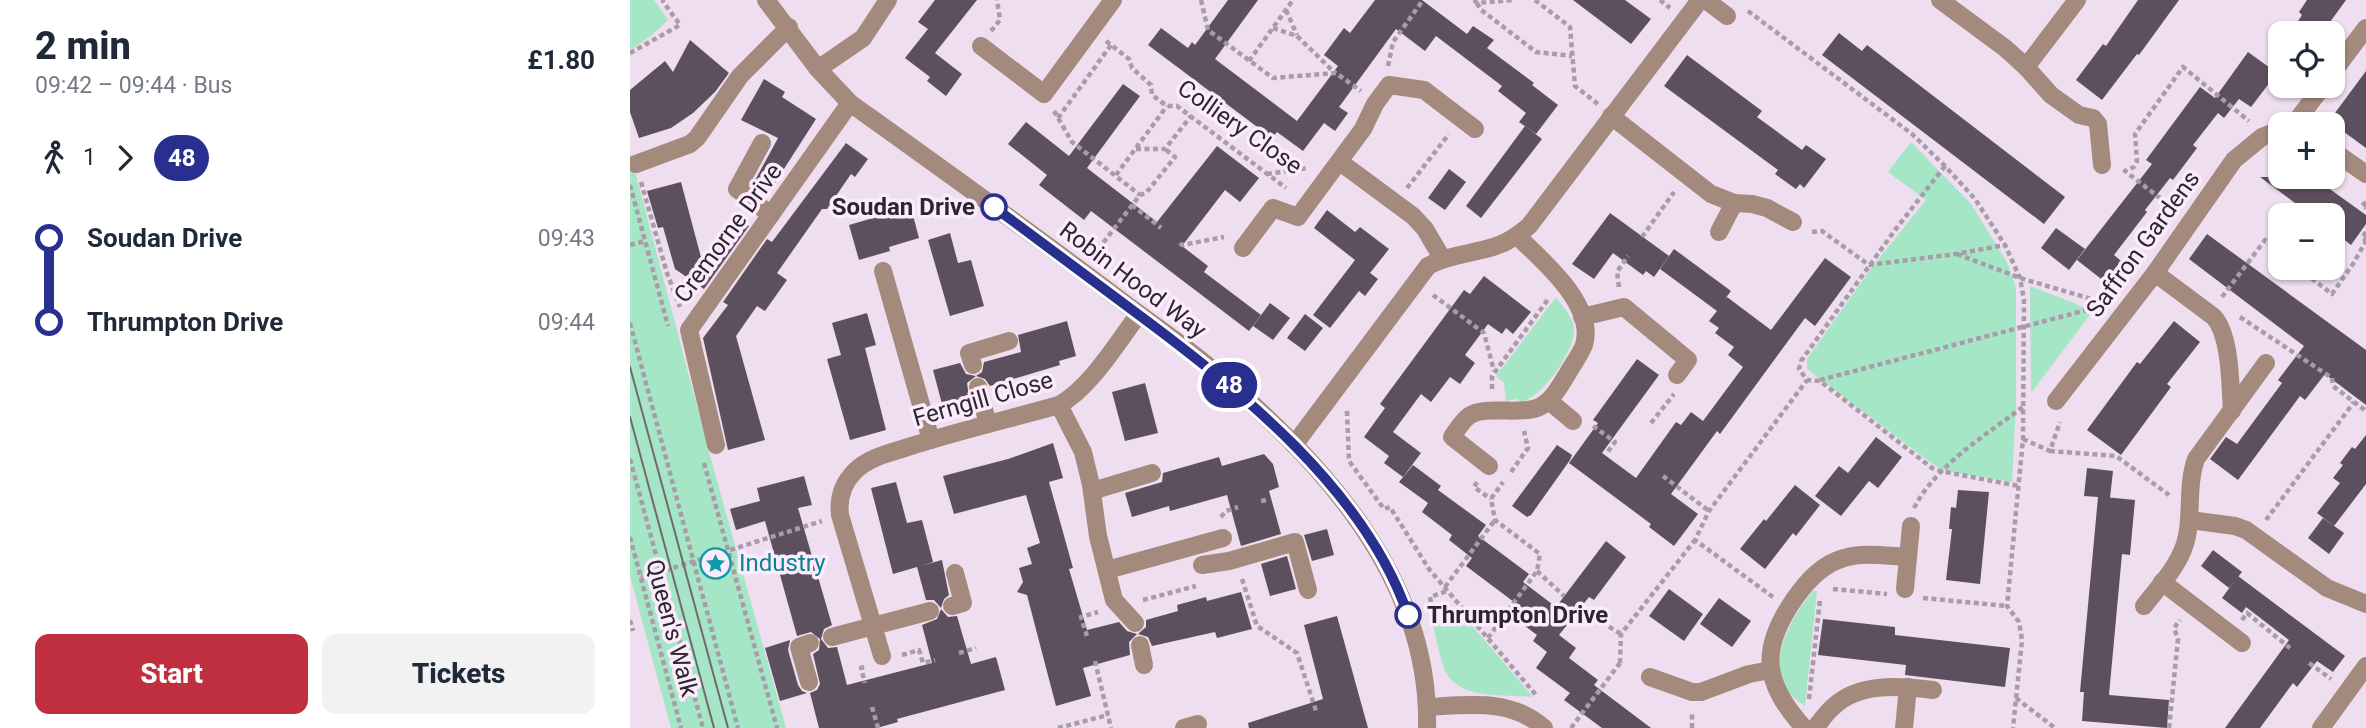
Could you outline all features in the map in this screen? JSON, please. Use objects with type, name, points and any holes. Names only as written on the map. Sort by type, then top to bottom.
[{"type":"street","name":"Robin Hood Way","points":[[766,0],[789,27],[818,69],[850,103],[1207,365],[1294,445],[1343,501],[1386,562],[1414,634],[1427,707],[1426,728]]},
{"type":"street","points":[[818,69],[863,38],[888,0]]},
{"type":"street","points":[[981,46],[1044,93],[1113,0]]},
{"type":"street","points":[[1294,445],[1428,266],[1441,258],[1498,246],[1529,226],[1700,0]]},
{"type":"street","points":[[1706,0],[1735,11]]},
{"type":"street","points":[[1940,0],[2026,67],[2051,94],[2079,115],[2093,118],[2098,124],[2102,165]]},
{"type":"street","points":[[2026,67],[2077,0]]},
{"type":"street","points":[[636,164],[690,144],[697,138],[740,76],[789,27]]},
{"type":"street","points":[[2345,56],[2366,28]]},
{"type":"street","points":[[1242,248],[1273,208],[1298,217],[1340,162],[1389,85],[1424,90],[1468,123]]},
{"type":"street","points":[[2303,112],[2314,98]]},
{"type":"street","name":"Cremorne Drive","points":[[716,445],[689,330],[850,103]]},
{"type":"street","points":[[1611,116],[1712,194],[1734,204],[1752,204],[1767,208],[1793,222]]},
{"type":"street","name":"Saffron Gardens","points":[[2056,401],[2155,273],[2234,160],[2268,135]]},
{"type":"street","points":[[762,144],[737,189],[771,215]]},
{"type":"street","points":[[2345,160],[2366,174]]},
{"type":"street","points":[[1340,162],[1426,229],[1441,258]]},
{"type":"street","points":[[1720,232],[1734,204]]},
{"type":"street","points":[[1489,466],[1452,436],[1466,417],[1475,412],[1534,409],[1549,401],[1584,344],[1585,328],[1574,298],[1562,281],[1517,236]]},
{"type":"street","points":[[883,271],[931,440]]},
{"type":"street","points":[[2155,273],[2220,324],[2226,352],[2232,411]]},
{"type":"street","points":[[1582,317],[1624,307],[1688,360],[1677,375]]},
{"type":"street","name":"Ferngill Close","points":[[889,656],[873,625],[840,515],[839,502],[846,481],[856,470],[875,458],[1059,405],[1083,387],[1139,314]]},
{"type":"street","points":[[973,365],[969,353],[1009,341]]},
{"type":"street","points":[[2144,606],[2179,559],[2187,539],[2196,459],[2266,363]]},
{"type":"street","points":[[978,387],[988,424]]},
{"type":"street","points":[[1549,401],[1573,421]]},
{"type":"street","points":[[1059,405],[1083,452],[1098,536],[1118,603],[1135,623]]},
{"type":"street","points":[[1092,491],[1152,473]]},
{"type":"street","points":[[2189,515],[2235,526],[2255,535],[2327,588],[2363,596]]},
{"type":"street","points":[[1905,589],[1911,526]]},
{"type":"street","points":[[1107,570],[1223,538]]},
{"type":"street","points":[[1202,565],[1229,561],[1296,542],[1308,590]]},
{"type":"street","points":[[1197,543],[1202,565],[1219,580]]},
{"type":"street","points":[[1804,728],[1783,703],[1771,670],[1772,641],[1777,626],[1809,580],[1824,567],[1843,558],[1861,555],[1908,557]]},
{"type":"street","points":[[952,606],[962,603],[954,573]]},
{"type":"street","points":[[2162,582],[2242,643]]},
{"type":"street","points":[[832,638],[930,611]]},
{"type":"street","points":[[809,682],[799,647],[810,643]]},
{"type":"street","points":[[1140,645],[1144,665]]},
{"type":"street","points":[[2321,728],[2366,666]]},
{"type":"street","points":[[1650,677],[1692,692],[1701,692],[1749,674],[1771,670]]},
{"type":"street","points":[[1815,728],[1833,706],[1847,696],[1874,689],[1908,687],[1933,690]]},
{"type":"street","points":[[1904,728],[1908,687]]},
{"type":"street","points":[[1427,707],[1476,704],[1505,706],[1533,718],[1544,728]]},
{"type":"path","points":[[630,53],[680,25],[662,0]]},
{"type":"path","points":[[981,46],[1000,20],[997,0]]},
{"type":"path","points":[[1200,0],[1208,30],[1273,78],[1336,74]]},
{"type":"path","points":[[1249,61],[1293,0]]},
{"type":"path","points":[[1384,71],[1388,66],[1393,42],[1423,0]]},
{"type":"path","points":[[1475,1],[1513,0]]},
{"type":"path","points":[[1535,0],[1570,27],[1575,86],[1611,116]]},
{"type":"path","points":[[1475,1],[1480,9],[1536,52],[1572,55]]},
{"type":"path","points":[[1286,10],[1297,36],[1336,74],[1367,95],[1359,106],[1371,116]]},
{"type":"path","points":[[1735,11],[1912,134],[1975,199],[2005,245],[2020,278],[2024,300],[2023,439],[2007,606],[2019,622],[2022,640],[2013,728]]},
{"type":"path","points":[[1273,28],[1297,36]]},
{"type":"path","name":"Colliery Close","points":[[1091,29],[1129,59],[1132,68],[1151,85],[1152,95],[1167,106],[1177,107],[1191,116],[1307,205]]},
{"type":"path","points":[[1058,118],[1111,45]]},
{"type":"path","points":[[2175,210],[2125,171],[2134,167],[2137,161],[2135,134],[2183,67],[2245,116]]},
{"type":"path","points":[[1044,93],[1072,142],[1140,195]]},
{"type":"path","points":[[1116,175],[1167,106]]},
{"type":"path","points":[[1165,149],[1191,116]]},
{"type":"path","points":[[1396,203],[1468,123]]},
{"type":"path","points":[[1082,271],[1140,195],[1146,192],[1175,157],[1165,149],[1136,149]]},
{"type":"path","points":[[1266,174],[1340,162]]},
{"type":"path","points":[[636,164],[667,273],[689,330]]},
{"type":"path","points":[[1807,380],[1800,369],[1801,361],[1869,265],[1945,166]]},
{"type":"path","points":[[1642,237],[1687,174]]},
{"type":"path","points":[[630,185],[636,201],[630,209]]},
{"type":"path","points":[[2366,202],[2362,206],[2366,208]]},
{"type":"path","points":[[1132,205],[1161,228]]},
{"type":"path","points":[[1793,222],[1808,233],[1822,231],[1869,265],[2005,245]]},
{"type":"path","points":[[2345,275],[2366,240],[2362,238],[2366,232]]},
{"type":"path","points":[[1180,243],[1182,245],[1226,237],[1242,248]]},
{"type":"path","points":[[2220,300],[2265,240],[2268,243]]},
{"type":"path","points":[[630,245],[646,241]]},
{"type":"path","points":[[1807,380],[1819,381],[2087,310],[2101,310],[2095,301],[2088,298],[2020,278],[1956,254]]},
{"type":"path","points":[[1624,307],[1618,272],[1628,256]]},
{"type":"path","points":[[2314,280],[2332,294],[2342,280]]},
{"type":"path","points":[[1493,411],[1491,379],[1494,372],[1562,281]]},
{"type":"path","points":[[1415,282],[1484,333],[1494,372]]},
{"type":"path","points":[[630,323],[738,728]]},
{"type":"path","points":[[2249,324],[2332,378],[2333,386],[2366,411]]},
{"type":"path","points":[[1651,424],[1681,385],[1677,375]]},
{"type":"path","points":[[1346,376],[1349,461],[1384,509],[1390,507],[1429,569],[1543,704]]},
{"type":"path","points":[[1571,728],[1620,663],[1621,634],[1695,540],[1709,511],[1807,380]]},
{"type":"path","points":[[1819,381],[1940,471],[2019,486]]},
{"type":"path","points":[[2050,451],[2062,415],[2056,401]]},
{"type":"path","points":[[2255,535],[2354,402]]},
{"type":"path","points":[[1911,526],[1914,509],[1922,493],[1940,471],[2024,406]]},
{"type":"path","points":[[1488,638],[1537,571],[1540,554],[1495,520],[1491,499],[1528,448],[1520,411]]},
{"type":"path","points":[[1573,421],[1583,418],[1615,442],[1606,453]]},
{"type":"path","points":[[2023,439],[2050,451],[2116,456],[2189,515]]},
{"type":"path","points":[[630,459],[703,728]]},
{"type":"path","points":[[1662,475],[1709,511]]},
{"type":"path","points":[[641,578],[840,515]]},
{"type":"path","points":[[1432,602],[1430,597],[1446,589],[1495,520]]},
{"type":"path","name":"Queen's Walk","points":[[630,537],[681,728]]},
{"type":"path","points":[[1695,540],[1788,608]]},
{"type":"path","points":[[630,566],[637,564]]},
{"type":"path","points":[[1537,571],[1564,596]]},
{"type":"path","points":[[1087,636],[1081,617],[1118,603],[1219,580]]},
{"type":"path","points":[[1809,702],[1822,587]]},
{"type":"path","points":[[2169,728],[2178,639],[2174,628],[2192,603]]},
{"type":"path","points":[[1580,609],[1621,634]]},
{"type":"path","points":[[630,620],[633,631]]},
{"type":"path","points":[[1257,626],[1297,653],[1315,711]]},
{"type":"path","points":[[959,653],[976,648]]},
{"type":"path","points":[[889,656],[919,650],[923,663],[935,660]]},
{"type":"path","points":[[1095,661],[1111,728]]},
{"type":"path","points":[[2015,698],[2055,728]]},
{"type":"path","points":[[872,707],[878,728]]},
{"type":"path","points":[[1058,728],[1108,715]]},
{"type":"green space","points":[[630,0],[654,0],[668,20],[630,50]]},
{"type":"green space","points":[[1911,142],[1971,204],[2007,262],[2016,288],[2016,405],[2012,482],[1945,471],[1934,465],[1807,369],[1807,359],[1873,266],[1926,200],[1888,172]]},
{"type":"green space","points":[[630,152],[709,452],[786,728],[671,728],[630,576]]},
{"type":"green space","points":[[2030,286],[2092,312],[2031,393]]},
{"type":"green space","points":[[1556,297],[1574,325],[1569,350],[1555,373],[1537,392],[1520,402],[1517,399],[1506,401],[1504,383],[1496,376]]},
{"type":"green space","points":[[1813,591],[1817,591],[1805,706],[1790,694],[1782,681],[1781,650],[1794,618]]},
{"type":"green space","points":[[1457,608],[1533,697],[1482,694],[1459,686],[1450,679],[1442,662],[1431,615]]},
{"type":"building","points":[[935,0],[977,0],[935,53],[962,74],[946,96],[927,81],[930,77],[905,58],[928,29],[918,22]]},
{"type":"building","points":[[1228,0],[1258,0],[1215,59],[1297,121],[1338,66],[1324,55],[1344,28],[1350,33],[1375,0],[1422,0],[1467,34],[1473,26],[1494,40],[1487,48],[1534,83],[1532,85],[1558,105],[1536,134],[1519,122],[1526,113],[1498,91],[1502,86],[1436,36],[1425,51],[1396,29],[1339,107],[1348,113],[1335,131],[1324,123],[1303,151],[1277,132],[1272,138],[1148,45],[1161,28],[1188,48],[1192,42],[1195,45]]},
{"type":"building","points":[[1573,0],[1625,0],[1651,19],[1631,44]]},
{"type":"building","points":[[2138,0],[2179,0],[2102,100],[2076,80],[2103,44],[2106,46]]},
{"type":"building","points":[[2307,0],[2346,0],[2331,21],[2298,21],[2302,15],[2299,12]]},
{"type":"building","points":[[1839,33],[1862,51],[1867,45],[2065,197],[2044,224],[1822,55]]},
{"type":"building","points":[[690,40],[729,73],[715,92],[693,113],[671,128],[639,138],[630,112],[630,90],[665,61],[673,72]]},
{"type":"building","points":[[2248,52],[2268,66],[2268,85],[2251,107],[2239,99],[2224,118],[2218,113],[2193,145],[2197,148],[2173,180],[2170,178],[2145,210],[2147,212],[2114,255],[2121,261],[2105,282],[2077,260],[2152,164],[2146,160],[2200,87],[2215,98]]},
{"type":"building","points":[[1687,55],[1762,111],[1757,117],[1802,150],[1806,145],[1826,159],[1804,188],[1800,184],[1796,189],[1775,174],[1778,170],[1664,86]]},
{"type":"building","points":[[2366,71],[2366,148],[2345,133],[2345,112],[2336,112]]},
{"type":"building","points":[[764,79],[785,92],[782,97],[816,119],[766,197],[752,186],[778,138],[741,120]]},
{"type":"building","points":[[1123,84],[1140,96],[1087,168],[1157,222],[1217,146],[1259,178],[1240,202],[1225,190],[1182,246],[1208,266],[1204,272],[1261,315],[1249,331],[1091,211],[1084,220],[1039,185],[1047,175],[1008,144],[1026,122],[1069,156]]},
{"type":"building","points":[[1525,126],[1542,139],[1481,218],[1466,206]]},
{"type":"building","points":[[846,143],[868,159],[855,177],[851,174],[827,209],[822,209],[777,273],[787,280],[765,311],[757,306],[736,336],[765,440],[728,450],[703,338],[728,305],[723,302],[767,239],[772,242]]},
{"type":"building","points":[[1449,169],[1466,182],[1445,210],[1428,198]]},
{"type":"building","points":[[681,182],[702,261],[736,217],[749,226],[704,289],[675,269],[663,227],[658,228],[647,191]]},
{"type":"building","points":[[2276,189],[2330,189],[2366,215],[2366,224],[2351,245],[2345,240],[2345,203],[2295,203]]},
{"type":"building","points":[[910,204],[919,238],[889,247],[890,251],[859,260],[849,225]]},
{"type":"building","points":[[1327,210],[1355,232],[1360,227],[1389,249],[1370,273],[1378,279],[1365,296],[1359,291],[1330,328],[1313,315],[1355,260],[1314,228]]},
{"type":"building","points":[[1610,213],[1669,256],[1654,277],[1646,271],[1643,275],[1613,253],[1594,279],[1572,264]]},
{"type":"building","points":[[2056,228],[2085,249],[2069,270],[2041,248]]},
{"type":"building","points":[[950,233],[958,263],[971,260],[984,306],[950,316],[928,240]]},
{"type":"building","points":[[2207,234],[2366,350],[2366,405],[2325,374],[2305,400],[2300,396],[2238,480],[2210,459],[2226,437],[2237,444],[2282,383],[2278,380],[2304,346],[2189,259]]},
{"type":"building","points":[[1674,249],[1731,291],[1725,299],[1727,297],[1771,330],[1825,258],[1851,277],[1815,326],[1805,318],[1720,434],[1717,431],[1671,494],[1698,514],[1674,546],[1649,527],[1651,524],[1569,463],[1598,423],[1593,420],[1637,359],[1659,375],[1602,453],[1636,478],[1676,422],[1681,425],[1691,412],[1703,421],[1743,367],[1728,355],[1734,347],[1715,333],[1719,328],[1709,321],[1717,311],[1660,269]]},
{"type":"building","points":[[1484,276],[1531,312],[1513,334],[1506,328],[1502,334],[1488,324],[1465,355],[1475,363],[1460,384],[1450,377],[1431,402],[1421,394],[1393,432],[1421,453],[1403,477],[1384,463],[1389,456],[1364,437],[1385,408],[1380,404],[1464,290],[1470,294]]},
{"type":"building","points":[[1270,303],[1290,318],[1273,340],[1253,326]]},
{"type":"building","points":[[867,313],[876,345],[865,348],[886,430],[850,440],[827,359],[841,355],[832,323]]},
{"type":"building","points":[[1305,314],[1323,328],[1305,351],[1287,338]]},
{"type":"building","points":[[1067,321],[1076,356],[1059,361],[1060,365],[990,386],[985,379],[976,376],[982,372],[984,362],[1021,352],[1018,335]]},
{"type":"building","points":[[2174,321],[2200,342],[2167,384],[2171,387],[2121,455],[2087,430],[2137,362],[2140,364]]},
{"type":"building","points":[[960,363],[966,374],[976,376],[967,383],[969,397],[942,404],[933,370]]},
{"type":"building","points":[[1145,383],[1158,433],[1125,441],[1112,392]]},
{"type":"building","points":[[2366,435],[2366,484],[2334,526],[2317,513],[2340,483],[2333,478],[2343,465],[2340,463]]},
{"type":"building","points":[[1876,437],[1902,457],[1878,488],[1869,481],[1841,516],[1815,496],[1839,466],[1848,473]]},
{"type":"building","points":[[1053,443],[1063,478],[1049,482],[1073,568],[1069,569],[1087,630],[1119,622],[1127,631],[1137,634],[1129,642],[1130,655],[1083,668],[1091,696],[1056,706],[1027,595],[1017,592],[1023,582],[1019,568],[1032,564],[1027,548],[1040,543],[1026,495],[954,514],[943,476],[1008,459]]},
{"type":"building","points":[[1557,445],[1572,455],[1570,460],[1527,517],[1512,506]]},
{"type":"building","points":[[1264,454],[1273,464],[1279,487],[1269,491],[1281,534],[1241,546],[1227,495],[1170,511],[1169,506],[1132,517],[1125,493],[1162,482],[1163,473],[1219,457],[1222,466]]},
{"type":"building","points":[[1413,465],[1441,486],[1438,490],[1486,525],[1478,536],[1529,574],[1523,582],[1556,607],[1606,541],[1626,557],[1594,600],[1589,597],[1559,635],[1576,648],[1569,658],[1598,680],[1594,685],[1651,728],[1602,728],[1564,700],[1570,693],[1536,668],[1547,652],[1533,641],[1537,635],[1510,615],[1518,605],[1466,566],[1472,558],[1449,540],[1452,535],[1422,512],[1428,503],[1399,482]]},
{"type":"building","points":[[2087,468],[2113,471],[2110,498],[2135,500],[2130,555],[2122,554],[2109,695],[2169,700],[2167,728],[2082,721],[2084,692],[2080,692],[2098,497],[2084,496]]},
{"type":"building","points":[[804,476],[812,505],[798,508],[832,625],[824,629],[821,639],[828,648],[837,647],[847,685],[932,663],[922,625],[937,619],[941,609],[948,617],[957,616],[971,664],[996,657],[1005,690],[897,719],[898,722],[877,728],[819,728],[810,693],[817,690],[820,684],[813,654],[819,650],[820,639],[811,632],[797,636],[765,521],[736,530],[730,509],[760,501],[757,488]]},
{"type":"building","points":[[896,482],[907,523],[922,520],[933,562],[920,566],[942,560],[949,595],[944,599],[941,608],[934,600],[926,600],[917,567],[893,574],[871,488]]},
{"type":"building","points":[[1795,485],[1820,505],[1796,536],[1793,533],[1765,569],[1740,549]]},
{"type":"building","points":[[1958,490],[1989,492],[1980,584],[1946,580],[1952,529],[1949,529],[1951,507],[1956,508]]},
{"type":"building","points":[[2323,518],[2344,533],[2329,554],[2308,538]]},
{"type":"building","points":[[1327,529],[1334,555],[1312,561],[1304,535]]},
{"type":"building","points":[[2213,550],[2242,572],[2229,588],[2201,566]]},
{"type":"building","points":[[1287,556],[1296,589],[1270,596],[1261,564]]},
{"type":"building","points":[[2238,576],[2345,656],[2333,672],[2317,661],[2297,687],[2293,683],[2260,728],[2225,728],[2289,640],[2246,607],[2242,613],[2222,598]]},
{"type":"building","points":[[1669,589],[1703,614],[1684,641],[1649,616]]},
{"type":"building","points":[[1241,592],[1252,629],[1217,638],[1215,632],[1152,646],[1148,637],[1138,634],[1146,627],[1146,620],[1178,611],[1177,605]]},
{"type":"building","points":[[1719,598],[1751,621],[1732,647],[1700,624]]},
{"type":"building","points":[[1337,616],[1368,728],[1249,728],[1248,723],[1323,699],[1304,625]]},
{"type":"building","points":[[1823,619],[1895,627],[1895,635],[2010,648],[2005,687],[1905,675],[1906,665],[1818,655]]},
{"type":"building","points":[[790,640],[788,650],[798,685],[807,693],[780,701],[765,648]]},
{"type":"tram line","points":[[630,367],[728,728]]},
{"type":"tram line","points":[[630,417],[714,728]]},
{"type":"bus line","name":"48","points":[[994,207],[1207,365],[1294,445],[1366,531],[1386,562],[1408,615]]},
{"type":"place","name":"Soudan Drive","points":[[994,207]]},
{"type":"place","name":"Industry","points":[[716,563]]},
{"type":"place","name":"Thrumpton Drive","points":[[1408,615]]}]
